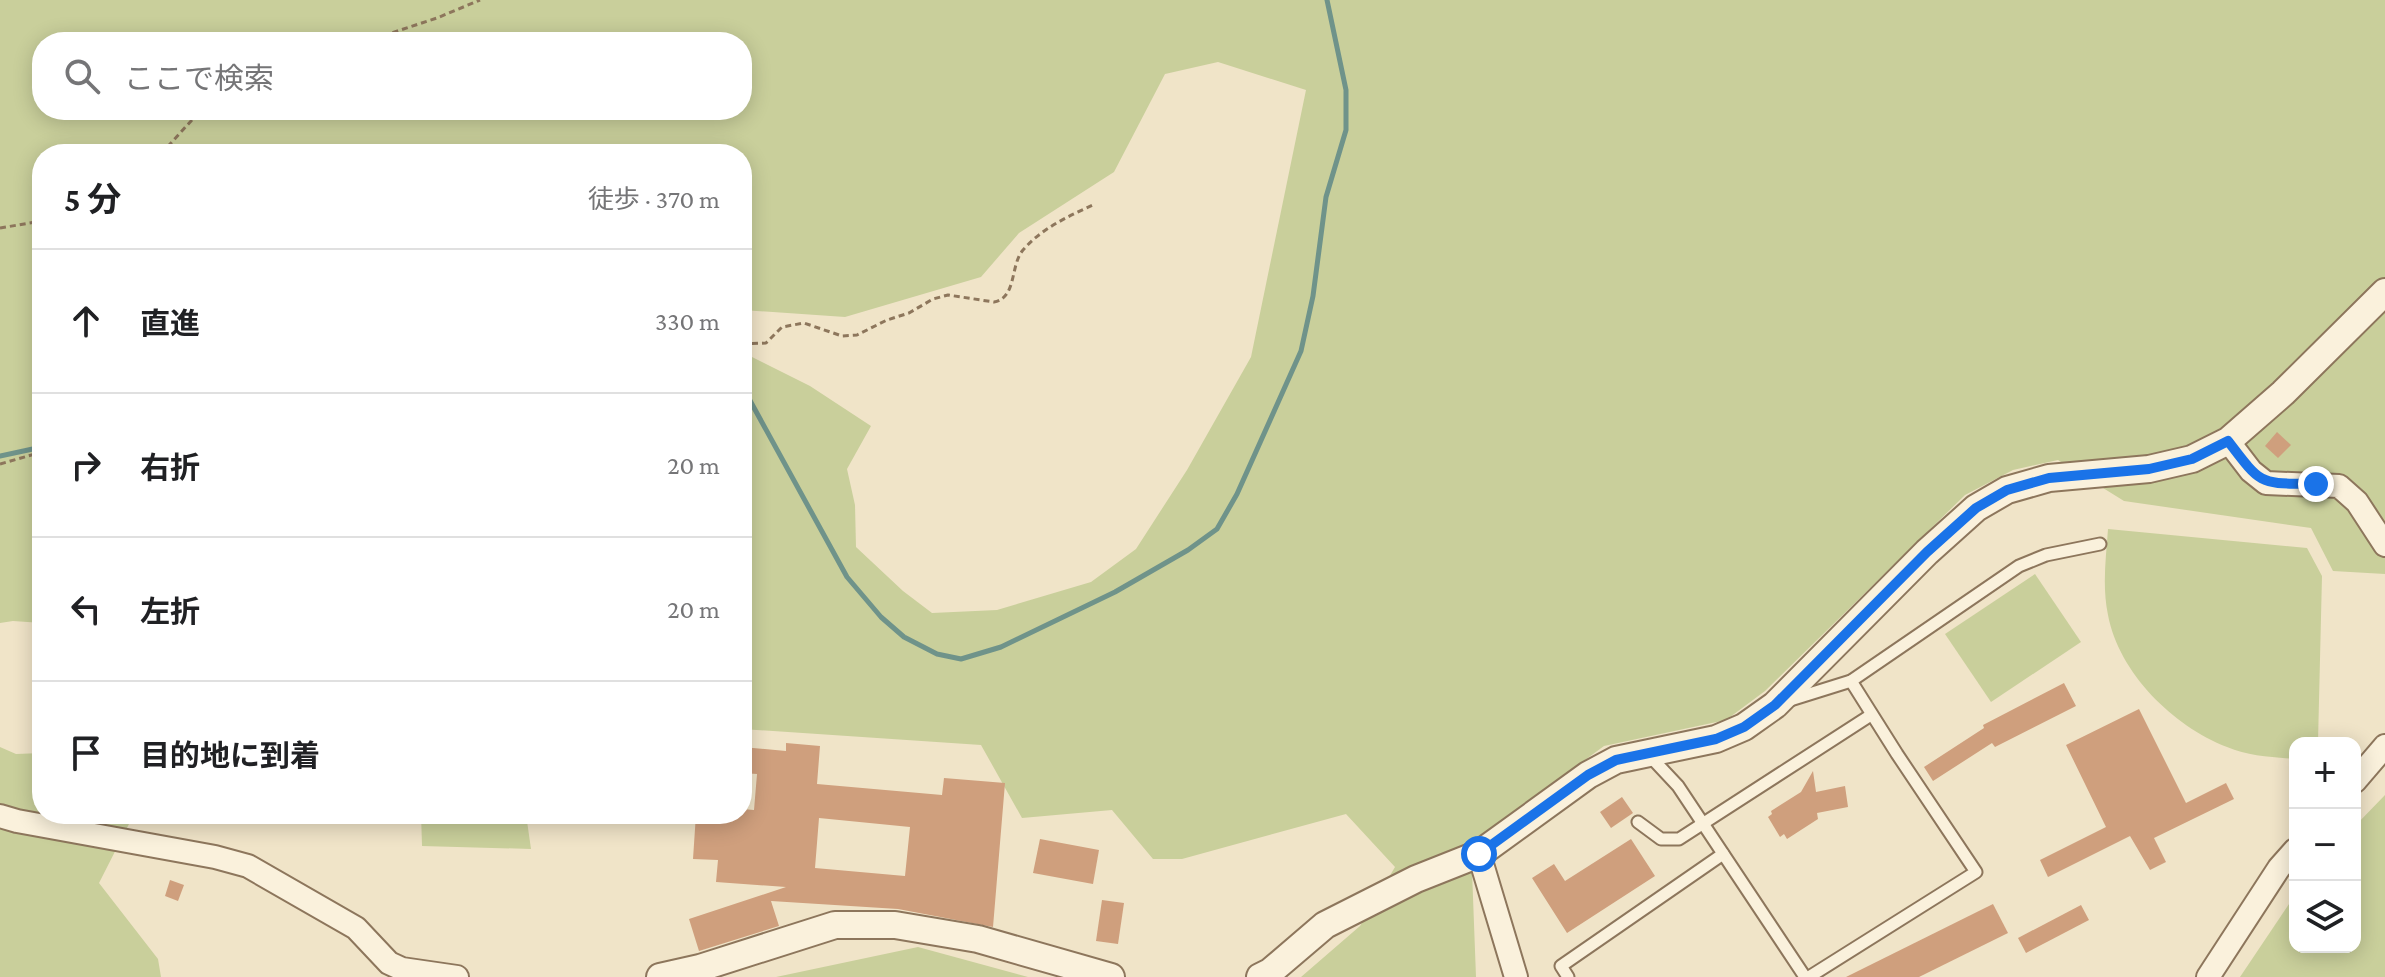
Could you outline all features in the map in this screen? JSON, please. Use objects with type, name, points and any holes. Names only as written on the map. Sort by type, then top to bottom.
[{"type":"street","points":[[1260,977],[1325,925],[1416,879],[1479,854],[1588,775],[1616,760],[1716,739],[1744,727],[1775,705],[1927,552],[1976,508],[1996,496],[2049,478],[2149,469],[2192,459],[2228,441],[2283,393],[2385,292]]},
{"type":"street","points":[[2228,441],[2251,471],[2266,483],[2339,486],[2357,502],[2385,545]]},
{"type":"street","points":[[2361,774],[2385,746]]},
{"type":"street","points":[[0,816],[32,824]]},
{"type":"street","points":[[34,824],[215,857],[248,866],[356,928],[389,963],[402,969],[457,977]]},
{"type":"street","points":[[1479,854],[1516,977]]},
{"type":"street","points":[[2208,977],[2289,857]]},
{"type":"street","points":[[660,977],[700,968],[835,925],[895,925],[978,939],[1111,977]]},
{"type":"lane","points":[[1775,705],[1851,681],[2019,566],[2046,555],[2100,544]]},
{"type":"lane","points":[[1647,753],[1678,786],[1807,977],[1976,872],[1851,681]]},
{"type":"lane","points":[[1638,822],[1661,839],[1679,839],[1871,715]]},
{"type":"lane","points":[[1568,977],[1561,966],[1723,854]]},
{"type":"path","points":[[394,32],[480,0]]},
{"type":"path","points":[[170,144],[192,120]]},
{"type":"path","points":[[752,344],[766,343],[782,327],[804,323],[842,336],[857,335],[948,295],[1001,301],[1008,295],[1016,262],[1023,250],[1056,222],[1093,205]]},
{"type":"path","points":[[0,228],[32,223]]},
{"type":"path","points":[[0,464],[32,455]]},
{"type":"green space","points":[[0,0],[2385,0],[2385,574],[2333,571],[2311,528],[2124,501],[2058,460],[2013,470],[1965,495],[1765,691],[1726,720],[1604,746],[1471,844],[1476,977],[1301,977],[1360,926],[1395,867],[1346,814],[1182,859],[1153,859],[1112,810],[1022,818],[981,745],[752,730],[752,357],[810,386],[871,426],[847,469],[855,505],[856,547],[903,591],[932,613],[997,610],[1091,582],[1136,549],[1187,470],[1251,357],[1306,90],[1218,62],[1165,74],[1114,172],[1019,233],[981,277],[845,317],[752,311],[752,144],[32,144],[32,622],[0,623]]},
{"type":"green space","points":[[2108,529],[2307,548],[2322,576],[2318,737],[2289,737],[2289,759],[2260,756],[2227,747],[2187,726],[2151,695],[2124,657],[2108,615],[2105,583]]},
{"type":"green space","points":[[2035,574],[2081,642],[1991,702],[1945,634]]},
{"type":"green space","points":[[0,747],[16,754],[32,753],[32,824],[129,824],[99,883],[158,959],[161,977],[0,977]]},
{"type":"green space","points":[[2385,795],[2385,977],[2240,977],[2289,904],[2289,953],[2361,953],[2361,820]]},
{"type":"green space","points":[[421,824],[527,824],[531,849],[422,846]]},
{"type":"green space","points":[[918,947],[1028,977],[776,977]]},
{"type":"building","points":[[2277,432],[2291,445],[2278,458],[2265,446]]},
{"type":"building","points":[[2064,683],[2076,706],[1995,747],[1992,743],[1933,781],[1924,767],[1984,728],[1983,725]]},
{"type":"building","points":[[2139,709],[2186,803],[2226,783],[2234,799],[2154,838],[2166,862],[2150,870],[2130,836],[2048,877],[2040,860],[2106,827],[2066,745]]},
{"type":"building","points":[[786,743],[820,746],[817,784],[942,795],[944,778],[1005,783],[993,927],[898,909],[771,901],[779,926],[699,951],[689,919],[786,887],[716,882],[718,860],[693,859],[695,824],[752,824],[757,774],[752,774],[752,748],[786,751]],"holes":[[[819,818],[910,827],[905,876],[815,868]]]},
{"type":"building","points":[[1813,771],[1816,792],[1845,786],[1848,807],[1817,813],[1818,819],[1787,839],[1784,834],[1780,837],[1768,817],[1771,811],[1801,792]]},
{"type":"building","points":[[1622,797],[1633,813],[1611,828],[1600,812]]},
{"type":"building","points":[[1040,839],[1099,850],[1093,884],[1033,873]]},
{"type":"building","points":[[1631,839],[1655,876],[1567,933],[1532,878],[1554,864],[1565,881]]},
{"type":"building","points":[[170,880],[184,885],[178,901],[165,896]]},
{"type":"building","points":[[1102,900],[1124,903],[1118,944],[1096,941]]},
{"type":"building","points":[[1993,904],[2008,933],[1919,977],[1846,977]]},
{"type":"building","points":[[2081,905],[2089,920],[2026,953],[2018,938]]},
{"type":"waterway","points":[[752,404],[847,577],[881,617],[904,637],[937,654],[961,659],[1001,647],[1115,592],[1188,550],[1217,529],[1237,494],[1301,351],[1313,296],[1326,197],[1346,130],[1346,90],[1327,0]]},
{"type":"waterway","points":[[0,456],[32,449]]},
{"type":"route","points":[[1479,854],[1588,775],[1616,760],[1716,739],[1744,727],[1775,705],[1927,552],[1976,508],[2007,490],[2049,478],[2149,469],[2192,459],[2228,441],[2251,471],[2266,483],[2316,484]]}]
